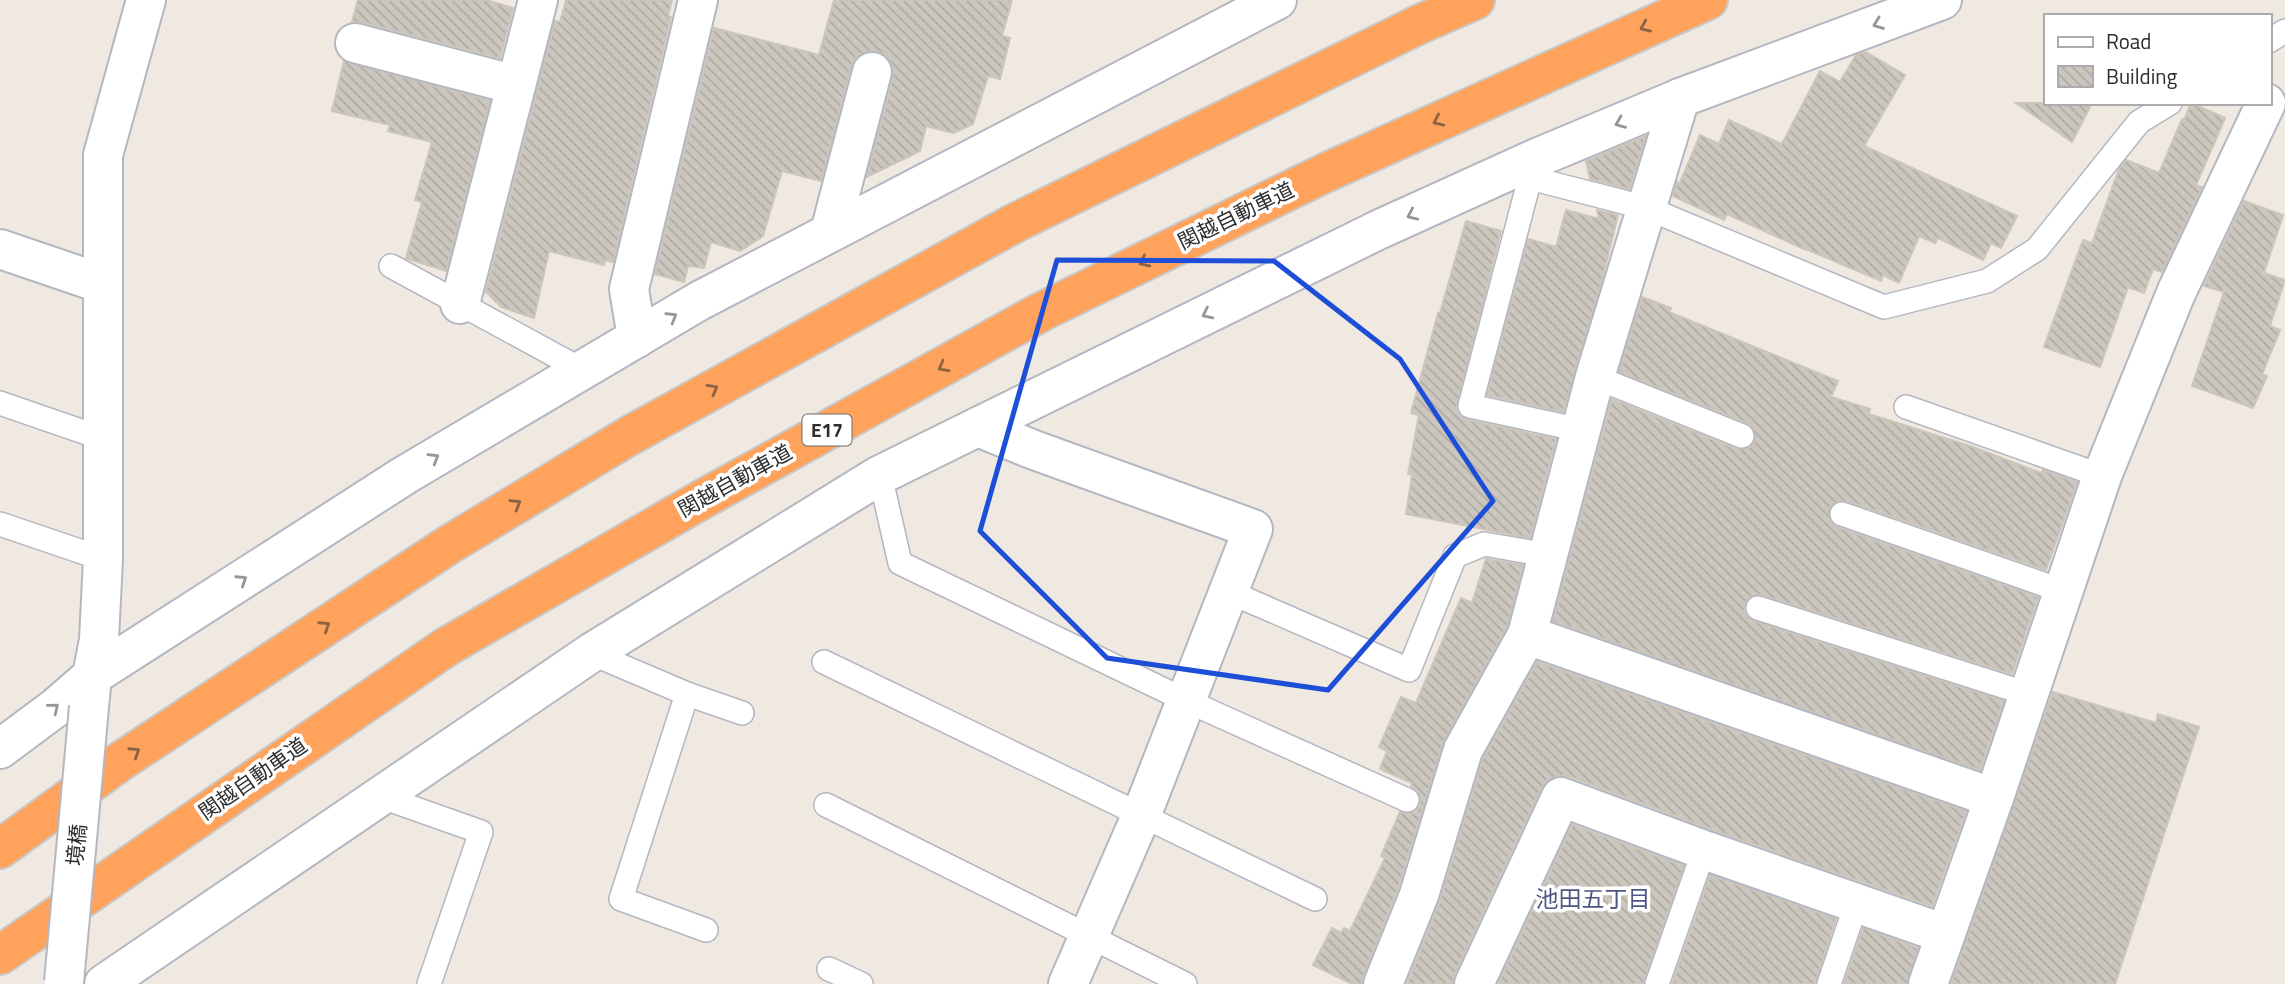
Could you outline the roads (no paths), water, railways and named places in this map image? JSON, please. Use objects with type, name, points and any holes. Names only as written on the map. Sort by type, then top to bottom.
[{"type":"highway","points":[[0,849],[121,761],[427,559],[629,436],[1016,223],[1418,24],[1475,0]]},
{"type":"highway","name":"関越自動車道","points":[[0,955],[446,647],[701,500],[1041,312],[1325,173],[1708,0]]},
{"type":"street","name":"境橋","points":[[64,983],[90,692],[99,640],[103,559],[103,155],[146,0]]},
{"type":"street","points":[[460,304],[538,0]]},
{"type":"street","points":[[636,338],[629,289],[698,0]]},
{"type":"street","points":[[5,740],[55,708],[90,692],[405,475],[699,301],[1277,0]]},
{"type":"street","points":[[104,984],[592,653],[880,475],[1378,230],[1534,167],[1679,98],[1942,0]]},
{"type":"street","points":[[355,43],[516,85]]},
{"type":"street","points":[[830,232],[872,72]]},
{"type":"street","points":[[2271,95],[2285,83]]},
{"type":"street","points":[[1383,984],[1419,895],[1463,750],[1528,635],[1595,377],[1679,98]]},
{"type":"street","points":[[1928,984],[1994,798],[2102,476],[2176,293],[2265,105]]},
{"type":"street","points":[[0,249],[103,284]]},
{"type":"street","points":[[978,427],[1253,529],[1141,816],[1068,984]]},
{"type":"street","points":[[1528,635],[1994,798]]},
{"type":"street","points":[[1474,984],[1561,797],[1945,934]]},
{"type":"lane","points":[[1581,430],[1470,406],[1534,167],[1647,208],[1884,307],[1987,281],[2037,249],[2139,122],[2167,105]]},
{"type":"lane","points":[[391,266],[582,370]]},
{"type":"lane","points":[[1595,377],[1742,436]]},
{"type":"lane","points":[[0,403],[104,439]]},
{"type":"lane","points":[[1906,407],[2102,476]]},
{"type":"lane","points":[[880,475],[900,563],[1185,700],[1408,800]]},
{"type":"lane","points":[[1842,514],[2063,591]]},
{"type":"lane","points":[[0,524],[103,559]]},
{"type":"lane","points":[[1227,591],[1409,670],[1455,556],[1485,544],[1548,555]]},
{"type":"lane","points":[[1758,608],[2028,694]]},
{"type":"lane","points":[[592,653],[687,694],[742,713]]},
{"type":"lane","points":[[824,662],[1315,899]]},
{"type":"lane","points":[[687,694],[621,898],[706,930]]},
{"type":"lane","points":[[382,797],[481,832],[429,984]]},
{"type":"lane","points":[[826,805],[1185,984]]},
{"type":"lane","points":[[1657,984],[1704,850]]},
{"type":"lane","points":[[1829,984],[1857,902]]},
{"type":"lane","points":[[829,968],[860,984]]},
{"type":"district","name":"池田五丁目","points":[[1593,899]]}]
